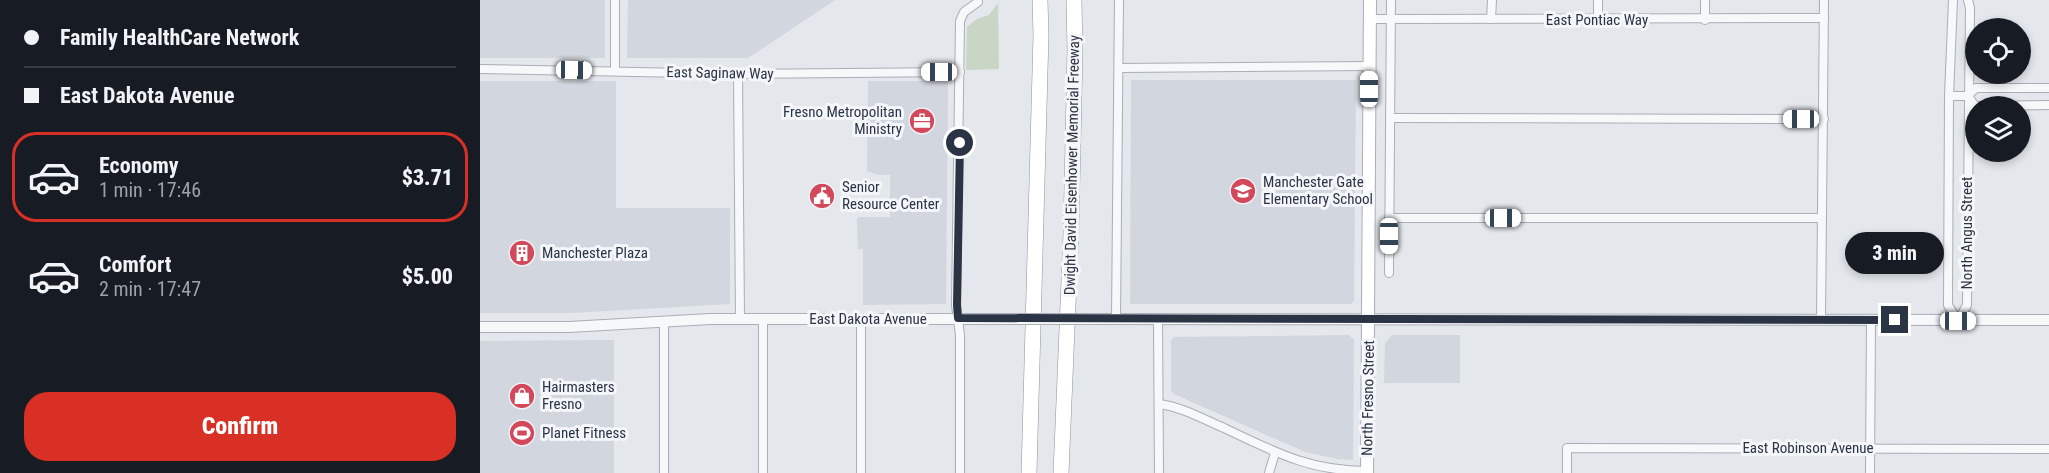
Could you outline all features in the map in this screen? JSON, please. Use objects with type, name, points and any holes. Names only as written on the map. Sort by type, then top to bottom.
[{"type":"highway","points":[[1029,473],[1041,35],[1040,0]]},
{"type":"highway","name":"Dwight David Eisenhower Memorial Freeway","points":[[1061,473],[1076,50],[1074,0]]},
{"type":"main road","name":"North Fresno Street","points":[[1367,472],[1370,0]]},
{"type":"street","points":[[615,0],[615,71]]},
{"type":"street","points":[[1116,319],[1119,0]]},
{"type":"street","points":[[1389,273],[1391,0]]},
{"type":"street","points":[[1491,20],[1492,0]]},
{"type":"street","points":[[1598,20],[1599,0]]},
{"type":"street","points":[[1705,0],[1705,20]]},
{"type":"street","points":[[1821,321],[1824,0]]},
{"type":"street","name":"North Angus Street","points":[[1953,0],[1949,96],[1948,305],[1958,321],[1967,305],[1967,162]]},
{"type":"street","name":"North Angus Street","points":[[1967,96],[1970,8],[1968,0]]},
{"type":"street","points":[[960,473],[960,335],[957,305],[960,21],[964,12],[978,2]]},
{"type":"street","name":"East Pontiac Way","points":[[1370,20],[1824,18]]},
{"type":"street","points":[[1120,68],[1369,66]]},
{"type":"street","name":"East Saginaw Way","points":[[480,69],[738,74],[960,72]]},
{"type":"street","points":[[738,74],[740,320]]},
{"type":"street","points":[[1967,96],[1976,88],[2049,88]]},
{"type":"street","points":[[1949,96],[1965,96]]},
{"type":"street","points":[[2031,105],[2049,105]]},
{"type":"street","points":[[1390,118],[1824,119]]},
{"type":"street","points":[[1389,218],[1821,219]]},
{"type":"street","name":"East Dakota Avenue","points":[[480,327],[569,327],[664,321],[958,318],[2049,320]]},
{"type":"street","points":[[861,319],[861,473]]},
{"type":"street","points":[[1158,319],[1159,473]]},
{"type":"street","points":[[763,320],[763,473]]},
{"type":"street","points":[[1870,473],[1871,320]]},
{"type":"street","points":[[664,321],[664,473]]},
{"type":"street","points":[[1159,404],[1183,410],[1275,453],[1310,466],[1367,472]]},
{"type":"street","name":"East Robinson Avenue","points":[[1567,473],[1567,448],[2049,449]]},
{"type":"street","points":[[1269,473],[1275,453]]},
{"type":"shaded area","points":[[480,0],[605,0],[605,58],[480,58]]},
{"type":"shaded area","points":[[628,0],[835,0],[748,58],[627,58]]},
{"type":"shaded area","name":"Manchester Gate Elementary School","points":[[1131,80],[1356,80],[1354,301],[1351,304],[1130,304]]},
{"type":"shaded area","points":[[480,81],[616,81],[616,208],[730,208],[730,304],[573,313],[480,313]]},
{"type":"shaded area","points":[[868,81],[948,81],[946,304],[863,305],[863,249],[858,249],[857,220],[858,217],[890,217],[890,175],[878,175],[867,171]]},
{"type":"shaded area","points":[[1349,335],[1354,340],[1353,460],[1305,452],[1171,391],[1171,341],[1174,337]]},
{"type":"shaded area","points":[[1392,335],[1460,335],[1460,383],[1384,383],[1385,343]]},
{"type":"shaded area","points":[[614,340],[614,473],[480,473],[480,341]]},
{"type":"green space","points":[[998,3],[999,69],[966,70],[967,27],[977,19],[989,15]]},
{"type":"place","name":"Fresno Metropolitan Ministry","points":[[922,121]]},
{"type":"place","name":"Manchester Gate Elementary School","points":[[1243,191]]},
{"type":"place","name":"Senior Resource Center","points":[[822,196]]},
{"type":"place","name":"Manchester Plaza","points":[[522,253]]},
{"type":"place","name":"Hairmasters Fresno","points":[[522,396]]},
{"type":"place","name":"Planet Fitness","points":[[522,433]]},
{"type":"route","points":[[960,143],[958,318],[1895,320]]}]
